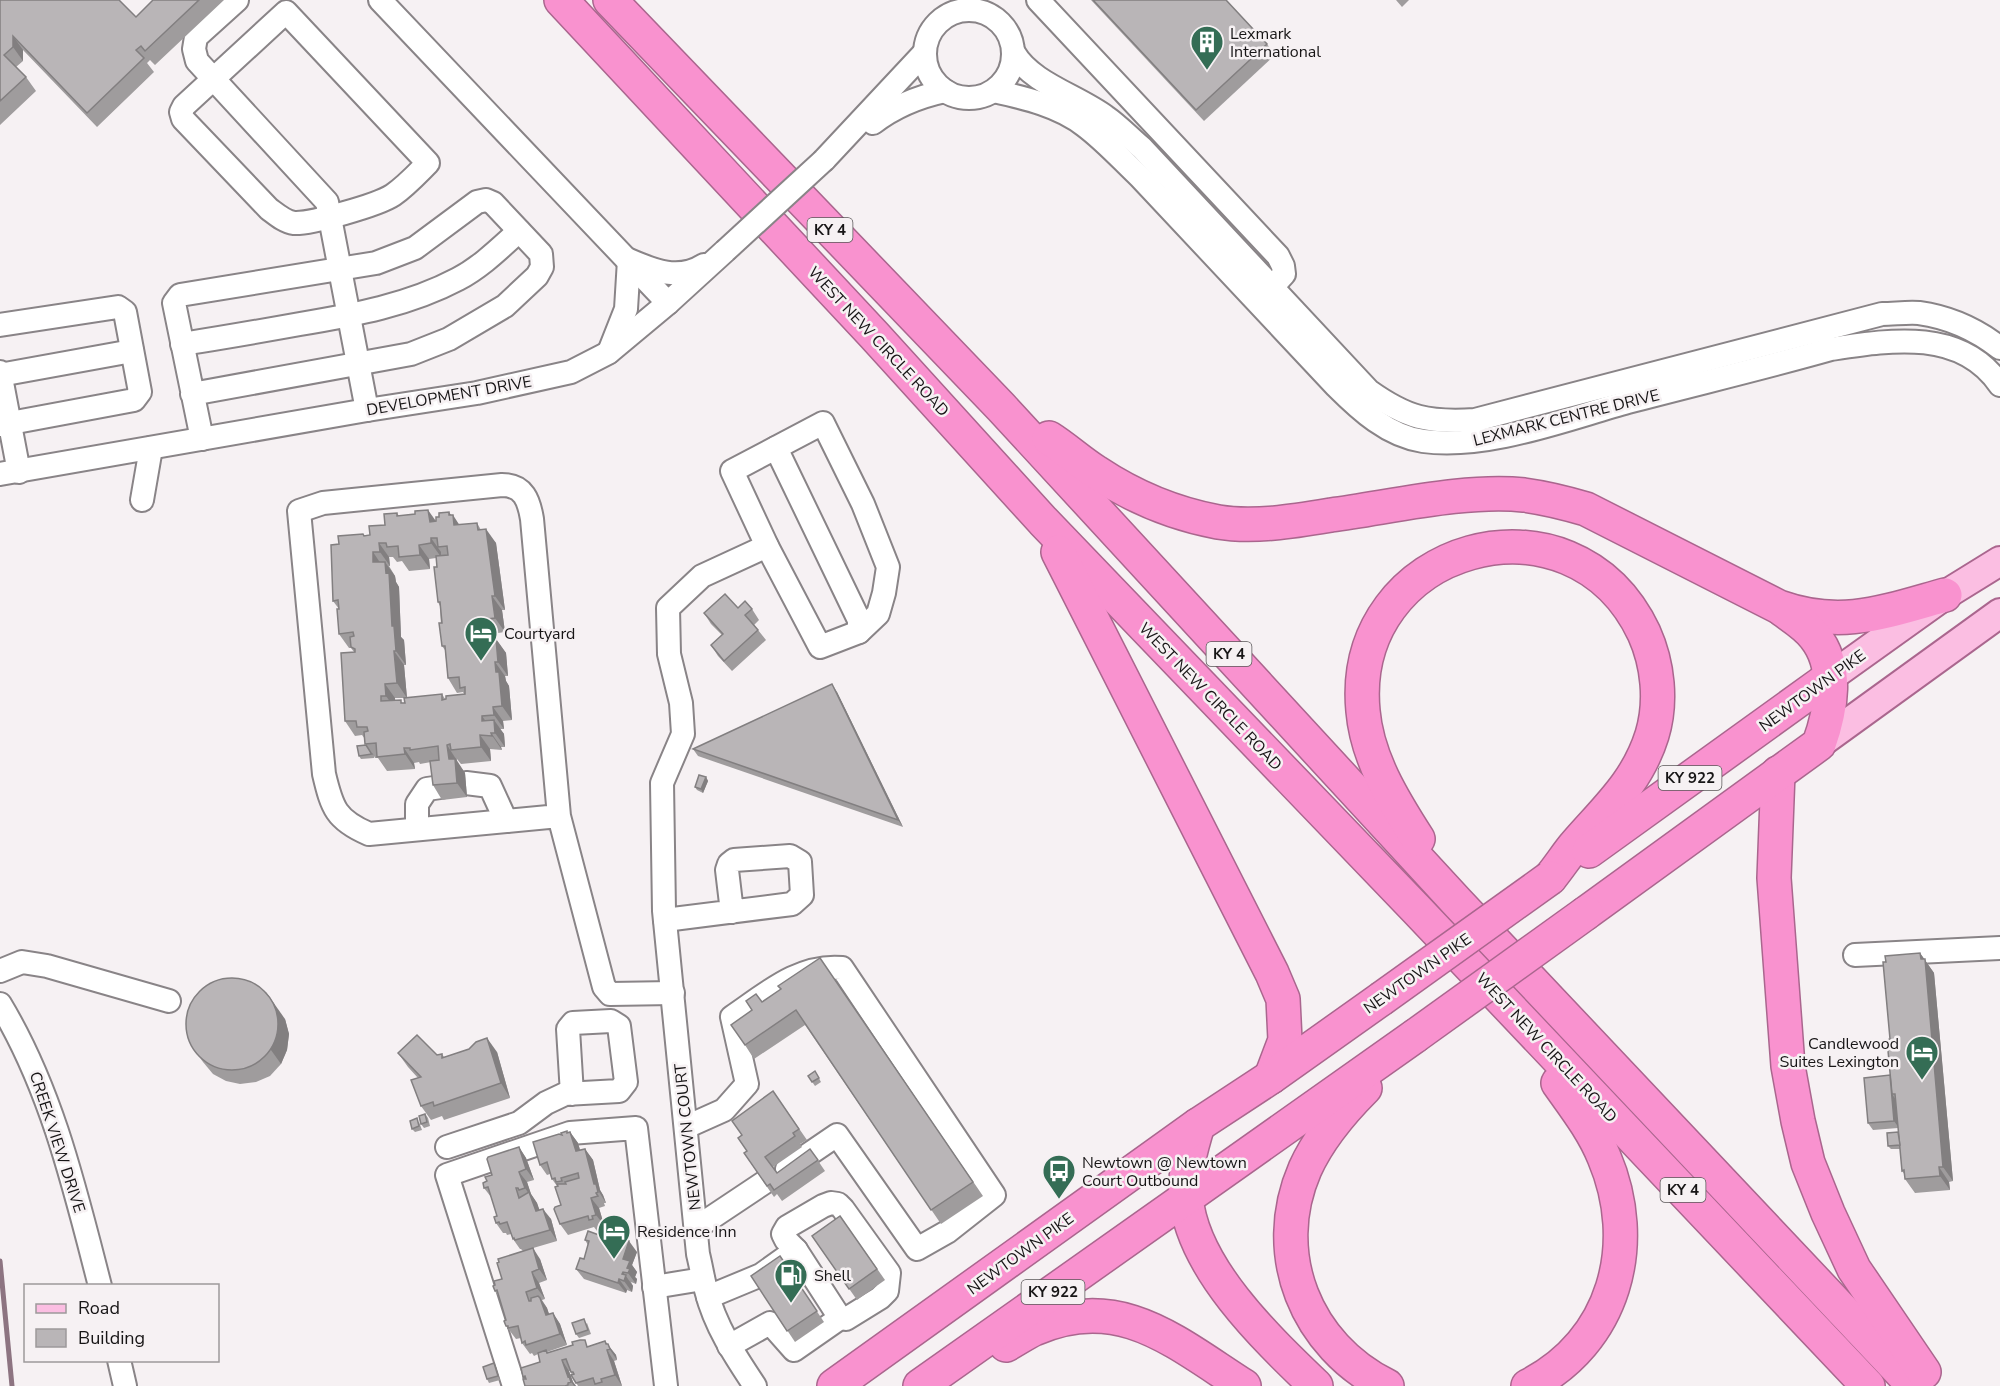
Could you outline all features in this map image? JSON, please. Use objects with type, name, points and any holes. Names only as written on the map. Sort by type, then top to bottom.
[{"type":"highway","name":"WEST NEW CIRCLE ROAD","points":[[561,0],[874,335],[1042,521],[1868,1386]]},
{"type":"highway","name":"WEST NEW CIRCLE ROAD","points":[[610,0],[1001,407],[1457,902],[1914,1386]]},
{"type":"highway","points":[[1001,407],[1059,444],[1096,472],[1127,490],[1166,507],[1218,522],[1290,521],[1463,496],[1524,495],[1587,509],[1779,607],[1802,615],[1847,618],[1874,615],[1945,596]]},
{"type":"highway","points":[[1042,521],[1272,973],[1283,999],[1285,1040],[1271,1077]]},
{"type":"highway","points":[[1457,902],[1401,813],[1377,766],[1367,736],[1362,679],[1369,648],[1382,620],[1400,594],[1424,573],[1453,558],[1485,549],[1520,546],[1559,553],[1591,569],[1617,591],[1637,618],[1651,648],[1657,678],[1657,706],[1652,734],[1638,768],[1625,790],[1574,847],[1550,878]]},
{"type":"highway","points":[[1779,607],[1815,636],[1824,654],[1831,696],[1827,720],[1819,744]]},
{"type":"highway","name":"NEWTOWN PIKE","points":[[834,1386],[1198,1125],[1271,1077],[1381,999],[1829,678]]},
{"type":"highway","name":"KY 922","points":[[920,1386],[1415,1036],[1819,744]]},
{"type":"highway","points":[[1778,773],[1774,878],[1788,1066],[1798,1121],[1806,1152],[1828,1214],[1854,1269],[1934,1386]]},
{"type":"highway","points":[[1497,995],[1592,1131],[1605,1157],[1614,1186],[1622,1240],[1613,1289],[1602,1314],[1570,1357],[1552,1372],[1528,1386]]},
{"type":"highway","points":[[1387,1386],[1350,1363],[1327,1340],[1300,1292],[1292,1266],[1290,1234],[1295,1200],[1305,1170],[1321,1140],[1343,1110],[1415,1036]]},
{"type":"highway","points":[[1198,1125],[1190,1154],[1186,1198],[1193,1230],[1207,1261],[1230,1295],[1316,1386]]},
{"type":"highway","points":[[930,1386],[1034,1329],[1060,1320],[1107,1315],[1146,1325],[1244,1386]]},
{"type":"main road","name":"NEWTOWN PIKE","points":[[1829,678],[1945,596],[2000,561]]},
{"type":"main road","name":"KY 922","points":[[1819,744],[2000,614]]},
{"type":"street","points":[[237,0],[196,37],[194,49],[197,61],[327,202],[367,410]]},
{"type":"street","points":[[380,0],[668,303]]},
{"type":"street","points":[[937,24],[939,0]]},
{"type":"street","points":[[1038,0],[1278,256],[1284,274],[1265,295]]},
{"type":"street","points":[[987,9],[1008,33],[1014,53],[1012,68],[1005,81],[994,91],[982,97],[970,99],[957,97],[945,91],[934,81],[927,67],[925,52],[931,32],[946,16],[958,11],[983,12],[987,9]]},
{"type":"street","points":[[286,12],[428,163],[393,195],[359,209],[330,216],[294,223],[281,218],[269,209],[183,118],[181,112],[184,106],[286,12]]},
{"type":"street","name":"DEVELOPMENT DRIVE","points":[[9,473],[477,393],[571,372],[608,353],[668,303],[824,160],[925,52]]},
{"type":"street","name":"LEXMARK CENTRE DRIVE","points":[[1014,53],[1037,78],[1107,117],[1142,148],[1363,412],[1394,431],[1421,440],[1442,442],[1481,440],[1510,434],[1831,349],[1874,342],[1911,340],[1948,347],[1997,373]]},
{"type":"street","name":"DEVELOPMENT DRIVE","points":[[824,160],[889,110],[917,97],[945,91]]},
{"type":"street","name":"LEXMARK CENTRE DRIVE","points":[[994,91],[1037,102],[1084,124],[1369,391],[1403,413],[1425,419],[1444,422],[1475,420],[1882,314],[1919,313],[1954,322],[1982,335],[2000,348]]},
{"type":"street","points":[[192,394],[411,354],[449,339],[505,306],[537,276],[542,267],[541,254],[493,203],[486,200],[477,202],[415,248],[376,263],[180,295],[174,303],[192,394],[202,439]]},
{"type":"street","points":[[182,344],[348,316],[429,293],[459,279],[519,231]]},
{"type":"street","points":[[629,260],[657,272],[686,273],[725,250]]},
{"type":"street","points":[[608,353],[626,309],[629,260]]},
{"type":"street","points":[[0,325],[118,307],[125,312],[140,392],[134,400],[5,425]]},
{"type":"street","points":[[9,473],[0,374],[132,351]]},
{"type":"street","points":[[824,423],[862,504],[888,567],[878,614],[859,632],[820,647],[767,546],[732,471],[776,448],[824,423]]},
{"type":"street","points":[[142,500],[151,448]]},
{"type":"street","points":[[776,448],[859,620],[859,632]]},
{"type":"street","points":[[559,816],[369,834],[351,826],[334,807],[324,774],[299,511],[313,505],[502,485],[516,487],[526,497],[531,519],[559,816],[604,987],[610,994],[611,1020]]},
{"type":"street","name":"NEWTOWN COURT","points":[[755,1386],[729,1346],[706,1288],[696,1228],[665,916],[662,783],[683,734],[681,703],[669,654],[668,608],[702,576],[767,546]]},
{"type":"street","points":[[466,783],[490,786],[506,821]]},
{"type":"street","points":[[417,829],[417,804],[427,789],[441,786]]},
{"type":"street","points":[[665,916],[732,912]]},
{"type":"street","points":[[1855,955],[2000,948]]},
{"type":"street","points":[[0,971],[22,962],[47,966],[169,1001]]},
{"type":"street","points":[[686,1127],[724,1110],[747,1084],[732,1017],[794,975],[827,967],[842,968],[994,1195],[947,1232],[917,1249],[837,1135],[696,1228]]},
{"type":"street","points":[[610,994],[672,993]]},
{"type":"street","name":"CREEK VIEW DRIVE","points":[[0,1004],[31,1060],[50,1108],[79,1201],[100,1284]]},
{"type":"street","points":[[447,1147],[519,1123],[546,1103],[565,1094],[572,1094],[619,1090],[626,1082],[619,1026],[611,1020],[573,1023],[568,1029],[572,1094]]},
{"type":"street","points":[[514,1386],[447,1175],[570,1133],[636,1128],[666,1386]]},
{"type":"street","points":[[729,1346],[770,1323],[794,1350],[840,1318],[846,1318],[880,1298],[887,1291],[889,1273],[843,1209],[838,1204],[831,1203],[787,1227],[783,1234],[840,1318]]},
{"type":"street","points":[[654,1287],[706,1288],[761,1275],[795,1250]]},
{"type":"street","points":[[119,1362],[125,1386]]},
{"type":"building","points":[[0,0],[119,0],[136,17],[153,0],[199,0],[145,51],[141,46],[136,50],[144,58],[87,113],[13,36],[13,47],[4,55],[26,77],[0,101]]},
{"type":"building","name":"Lexmark International","points":[[1093,0],[1226,0],[1267,44],[1196,110]]},
{"type":"building","name":"Courtyard","points":[[428,510],[430,522],[436,521],[439,513],[449,512],[449,515],[453,515],[454,525],[477,523],[478,530],[486,529],[495,596],[492,596],[495,618],[480,620],[480,625],[484,624],[485,635],[482,636],[482,640],[496,639],[498,662],[495,662],[496,672],[499,672],[502,706],[493,707],[494,715],[482,716],[482,721],[494,720],[495,733],[491,733],[492,736],[480,735],[481,747],[451,750],[450,744],[447,745],[449,759],[455,759],[457,783],[433,785],[430,761],[439,760],[438,746],[410,750],[410,748],[404,748],[405,754],[377,757],[376,743],[365,744],[364,732],[368,731],[367,727],[357,727],[356,721],[345,721],[341,653],[355,652],[355,649],[351,647],[350,637],[354,636],[353,632],[339,634],[338,600],[333,601],[331,545],[339,544],[338,536],[370,535],[369,526],[385,525],[384,514],[397,513],[397,516],[415,514],[415,511]],"holes":[[[431,538],[437,538],[438,547],[447,546],[448,555],[436,556],[437,567],[434,567],[438,602],[440,602],[442,623],[439,623],[442,646],[445,646],[448,678],[459,677],[460,688],[465,687],[465,694],[446,696],[446,699],[442,700],[442,694],[404,698],[405,703],[401,703],[401,700],[381,701],[381,696],[386,696],[385,684],[397,683],[394,651],[396,651],[389,572],[386,573],[385,562],[373,562],[373,552],[380,552],[379,543],[386,543],[387,547],[398,546],[399,557],[420,555],[419,545],[431,543]]]},
{"type":"building","points":[[725,594],[738,608],[745,601],[752,609],[745,615],[758,630],[724,661],[711,645],[723,634],[704,613]]},
{"type":"building","points":[[832,684],[898,820],[693,749]]},
{"type":"building","points":[[366,745],[372,754],[359,756],[357,746]]},
{"type":"building","points":[[699,775],[706,777],[701,789],[695,787]]},
{"type":"building","name":"Candlewood Suites Lexington","points":[[1920,953],[1921,959],[1925,959],[1943,1167],[1939,1167],[1940,1176],[1905,1179],[1904,1170],[1902,1171],[1895,1094],[1892,1094],[1883,962],[1886,962],[1885,956]]},
{"type":"building","points":[[820,958],[973,1182],[931,1210],[796,1010],[745,1045],[731,1025],[752,1010],[746,1001],[756,994],[762,1002],[781,989],[778,986]]},
{"type":"building","points":[[232,978],[250,981],[265,991],[275,1006],[278,1024],[275,1042],[265,1057],[250,1067],[232,1070],[214,1067],[199,1057],[189,1042],[186,1024],[189,1006],[199,991],[214,981]]},
{"type":"building","points":[[417,1035],[437,1055],[442,1054],[442,1058],[469,1049],[476,1042],[487,1038],[501,1083],[434,1106],[433,1102],[421,1106],[411,1080],[421,1077],[398,1053]]},
{"type":"building","points":[[815,1071],[819,1078],[812,1082],[808,1076]]},
{"type":"building","points":[[1890,1075],[1894,1121],[1868,1123],[1864,1078]]},
{"type":"building","points":[[773,1091],[799,1129],[793,1133],[795,1136],[765,1157],[777,1173],[810,1149],[818,1160],[774,1190],[770,1184],[767,1186],[744,1153],[747,1151],[738,1138],[742,1135],[732,1121]]},
{"type":"building","points":[[425,1114],[427,1122],[421,1124],[419,1116]]},
{"type":"building","points":[[417,1118],[419,1126],[412,1129],[410,1121]]},
{"type":"building","points":[[567,1131],[567,1133],[570,1132],[576,1151],[585,1149],[598,1196],[591,1198],[596,1215],[592,1216],[593,1219],[589,1220],[588,1216],[560,1224],[554,1209],[561,1205],[555,1187],[558,1186],[557,1184],[566,1184],[565,1182],[579,1178],[578,1173],[561,1178],[562,1181],[556,1182],[555,1178],[552,1179],[547,1162],[540,1165],[533,1142],[562,1135],[561,1133]]},
{"type":"building","points":[[1898,1132],[1900,1145],[1888,1146],[1887,1133]]},
{"type":"building","points":[[519,1147],[526,1169],[519,1172],[525,1188],[519,1190],[516,1188],[519,1198],[529,1192],[536,1211],[543,1209],[550,1230],[515,1240],[507,1222],[496,1223],[494,1217],[497,1216],[488,1187],[484,1188],[483,1183],[487,1181],[485,1177],[492,1175],[488,1157]]},
{"type":"building","points":[[840,1216],[877,1269],[849,1289],[812,1236]]},
{"type":"building","name":"Residence Inn","points":[[588,1231],[599,1235],[600,1232],[629,1241],[623,1259],[630,1261],[627,1268],[630,1269],[628,1273],[623,1272],[622,1274],[626,1275],[624,1281],[619,1279],[618,1283],[576,1269],[580,1258],[584,1259],[589,1241],[585,1240]]},
{"type":"building","points":[[533,1248],[539,1269],[532,1272],[537,1288],[526,1292],[529,1301],[538,1296],[540,1298],[546,1315],[553,1313],[560,1334],[526,1345],[525,1341],[522,1343],[518,1326],[508,1328],[506,1326],[497,1290],[495,1291],[493,1286],[494,1281],[502,1279],[498,1259]]},
{"type":"building","name":"Shell","points":[[780,1256],[817,1311],[787,1331],[751,1276]]},
{"type":"building","points":[[584,1319],[588,1330],[576,1334],[572,1323]]},
{"type":"building","points":[[585,1340],[587,1347],[605,1341],[608,1344],[610,1349],[607,1350],[615,1375],[601,1379],[602,1382],[595,1384],[593,1378],[576,1383],[566,1359],[562,1360],[571,1382],[568,1385],[525,1386],[523,1379],[526,1379],[525,1376],[523,1377],[521,1368],[540,1362],[538,1353],[546,1350],[547,1353],[573,1345],[572,1342]]},
{"type":"building","points":[[494,1363],[498,1376],[487,1379],[483,1367]]},
{"type":"waterway","points":[[0,1261],[12,1386]]},
{"type":"place","name":"Lexmark International","points":[[1207,71]]},
{"type":"place","name":"Courtyard","points":[[481,662]]},
{"type":"place","name":"Candlewood Suites Lexington","points":[[1922,1081]]},
{"type":"place","name":"Newtown @ Newtown Court Outbound","points":[[1059,1200]]},
{"type":"place","name":"Residence Inn","points":[[614,1260]]},
{"type":"place","name":"Shell","points":[[791,1304]]}]
